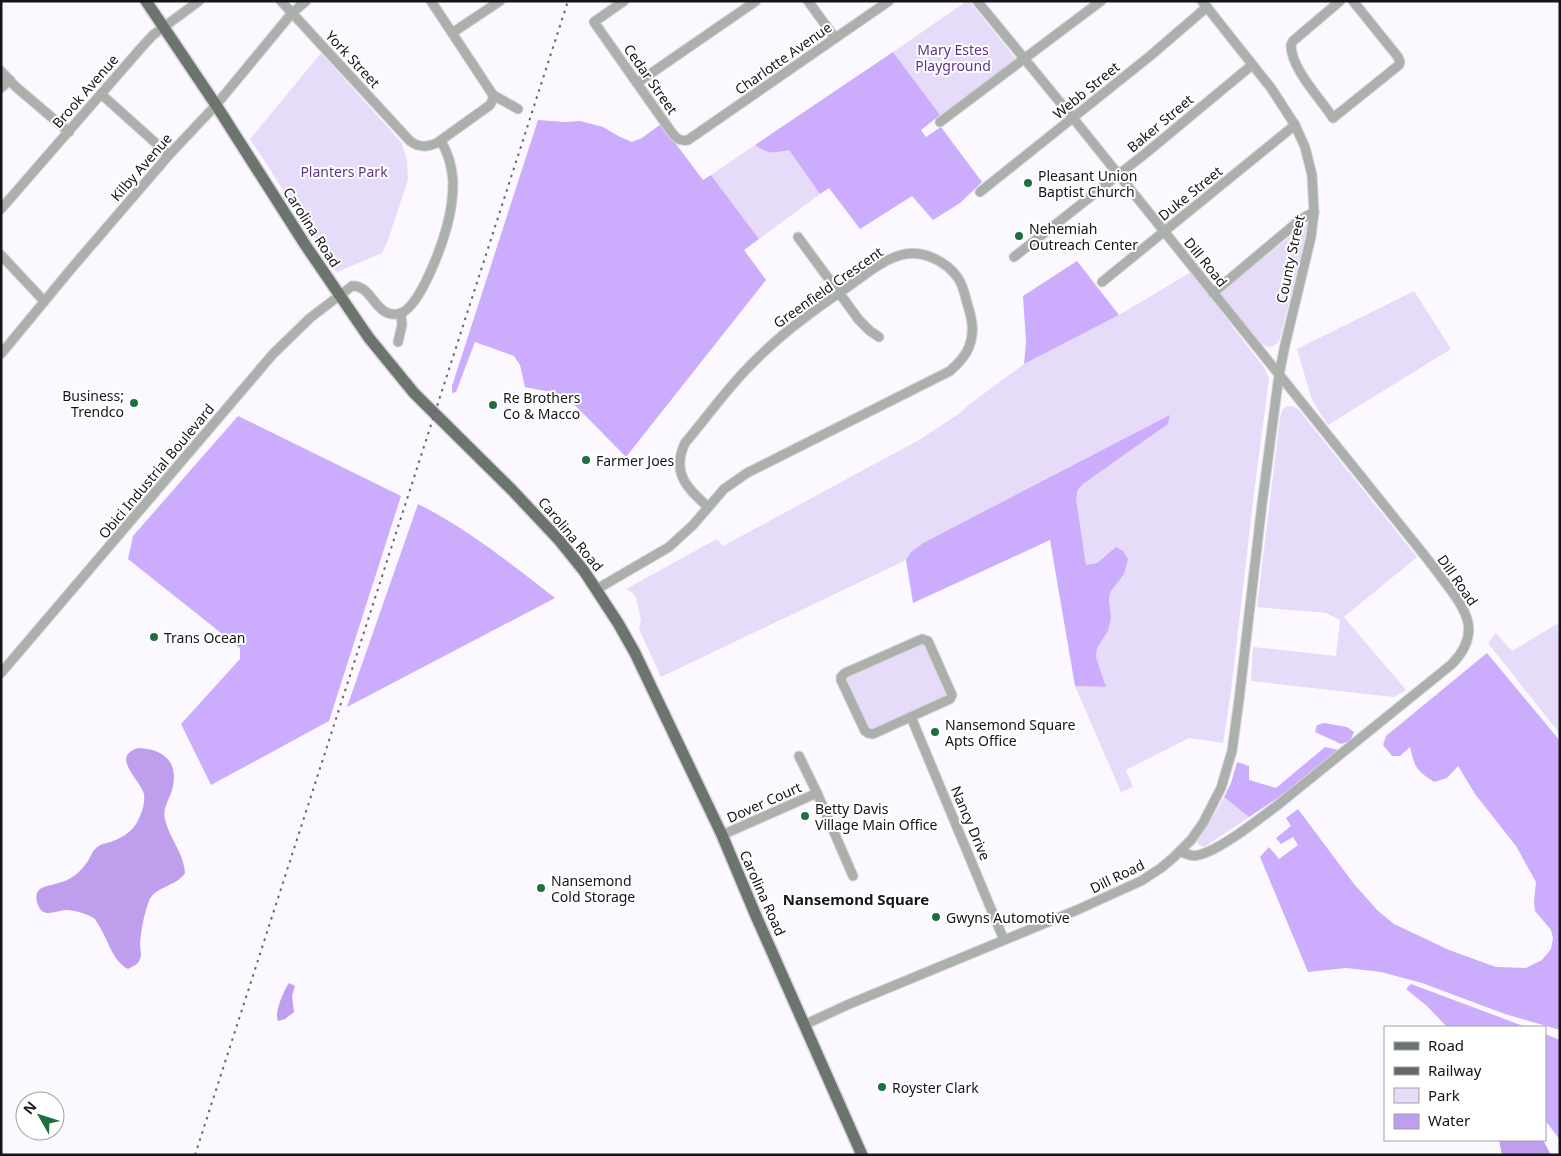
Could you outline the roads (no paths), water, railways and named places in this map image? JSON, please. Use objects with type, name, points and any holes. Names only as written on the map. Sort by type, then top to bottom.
[{"type":"main road","name":"Carolina Road","points":[[146,1],[368,338],[414,394],[542,520],[597,589],[635,653],[722,836],[862,1155]]},
{"type":"street","name":"Brook Avenue","points":[[1,209],[140,48],[153,35],[199,1]]},
{"type":"street","name":"York Street","points":[[281,1],[410,141],[420,146],[428,146],[441,141]]},
{"type":"street","name":"Kilby Avenue","points":[[1,354],[169,154],[216,105],[292,13],[306,1]]},
{"type":"street","points":[[431,1],[493,95],[518,109]]},
{"type":"street","points":[[452,34],[500,1]]},
{"type":"street","name":"Cedar Street","points":[[624,1],[594,22],[659,116],[677,138],[684,141],[692,137]]},
{"type":"street","points":[[637,83],[756,1]]},
{"type":"street","points":[[808,1],[835,38]]},
{"type":"street","name":"Charlotte Avenue","points":[[692,137],[889,1]]},
{"type":"street","name":"Dill Road","points":[[804,1025],[1132,887],[1161,868],[1180,851],[1198,855],[1208,851],[1251,825],[1279,804],[1452,664],[1464,649],[1469,636],[1468,618],[1460,601],[977,1]]},
{"type":"street","points":[[940,122],[1101,1]]},
{"type":"street","points":[[1340,1],[1293,41],[1291,45],[1294,59],[1301,73],[1333,118],[1400,62],[1398,56],[1352,1]]},
{"type":"street","name":"County Street","points":[[1180,851],[1203,823],[1212,806],[1224,779],[1232,751],[1240,700],[1264,484],[1279,375],[1311,237],[1314,212],[1312,175],[1295,125],[1275,94],[1204,4]]},
{"type":"street","name":"Webb Street","points":[[980,192],[1073,118],[1204,4]]},
{"type":"street","name":"Baker Street","points":[[1014,257],[1252,65]]},
{"type":"street","points":[[1,71],[69,132]]},
{"type":"street","points":[[1,88],[10,80]]},
{"type":"street","points":[[101,94],[169,154]]},
{"type":"street","points":[[398,342],[402,325],[401,313],[406,311],[415,300],[425,283],[447,226],[452,198],[452,166],[441,141],[490,105],[493,95]]},
{"type":"street","name":"Duke Street","points":[[1102,282],[1295,125]]},
{"type":"street","points":[[1213,293],[1301,219],[1314,212]]},
{"type":"street","points":[[798,237],[862,323],[879,337]]},
{"type":"street","name":"Greenfield Crescent","points":[[597,589],[669,547],[693,525],[724,489],[746,473],[957,365],[968,349],[972,322],[962,286],[953,272],[939,261],[920,254],[903,254],[880,264],[781,337],[764,352],[726,394],[686,443],[680,456],[680,472],[687,486],[708,507]]},
{"type":"street","points":[[1,255],[44,301]]},
{"type":"street","name":"Obici Industrial Boulevard","points":[[1,673],[273,354],[310,318],[352,286],[361,286],[377,306],[385,312],[391,314],[401,313]]},
{"type":"street","points":[[922,639],[926,639],[952,697],[911,717],[873,734],[868,734],[842,680],[843,674],[922,639]]},
{"type":"street","name":"Nancy Drive","points":[[911,717],[1004,940]]},
{"type":"street","points":[[799,756],[853,876]]},
{"type":"street","name":"Dover Court","points":[[722,836],[817,793]]},
{"type":"water","points":[[138,748],[161,754],[173,769],[173,786],[164,815],[182,859],[185,873],[181,878],[156,892],[149,901],[142,928],[141,957],[137,964],[128,969],[115,957],[95,919],[70,910],[44,912],[38,905],[36,896],[40,889],[66,881],[75,875],[88,861],[97,847],[122,837],[130,832],[136,824],[143,808],[144,794],[129,769],[127,757],[130,752]]},
{"type":"water","points":[[289,983],[295,986],[292,996],[294,1012],[285,1019],[278,1021],[278,1007]]},
{"type":"water","points":[[1499,1141],[1544,1141],[1551,1155],[1502,1155]]},
{"type":"railway","points":[[195,1155],[568,1]]},
{"type":"place","name":"Pleasant Union Baptist Church","points":[[1028,183]]},
{"type":"place","name":"Nehemiah Outreach Center","points":[[1019,236]]},
{"type":"place","name":"Business; Trendco","points":[[134,403]]},
{"type":"place","name":"Re Brothers Co & Macco","points":[[493,405]]},
{"type":"place","name":"Farmer Joes","points":[[586,460]]},
{"type":"place","name":"Trans Ocean","points":[[154,637]]},
{"type":"place","name":"Nansemond Square Apts Office","points":[[935,732]]},
{"type":"place","name":"Betty Davis Village Main Office","points":[[805,816]]},
{"type":"place","name":"Nansemond Cold Storage","points":[[541,888]]},
{"type":"place","name":"Gwyns Automotive","points":[[936,917]]},
{"type":"place","name":"Royster Clark","points":[[882,1087]]},
{"type":"district","name":"Nansemond Square","points":[[856,899]]},
{"type":"park label","name":"Mary Estes Playground","points":[[953,58]]},
{"type":"park label","name":"Planters Park","points":[[344,171]]}]
